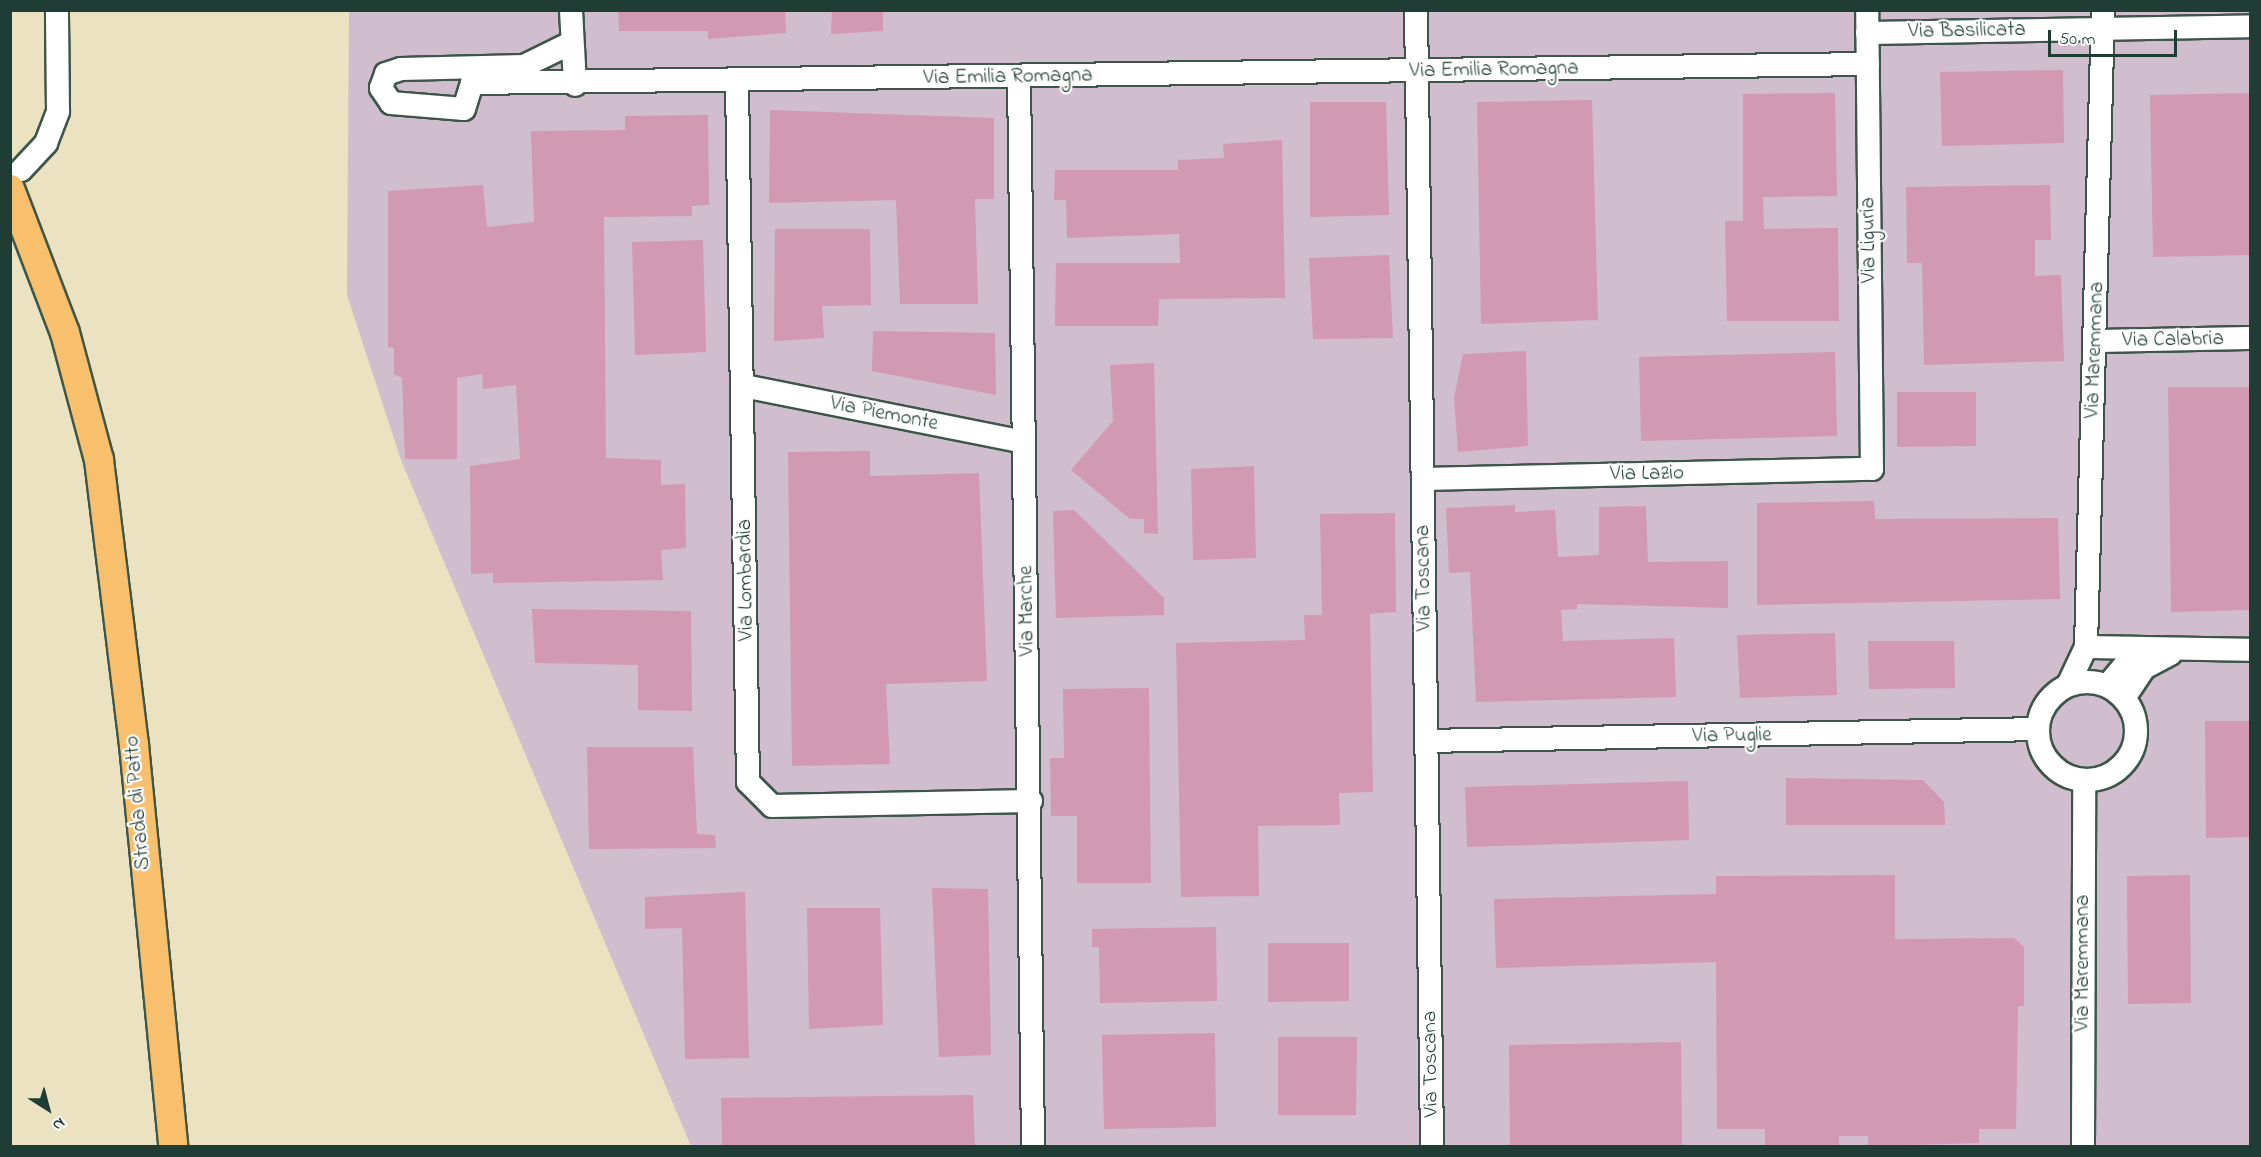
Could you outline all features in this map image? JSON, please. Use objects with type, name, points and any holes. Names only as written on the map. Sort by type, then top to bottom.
[{"type":"main road","name":"Strada di Patto","points":[[16,180],[65,333],[99,460],[134,745],[173,1146]]},
{"type":"street","points":[[16,180],[46,143],[58,111],[57,10]]},
{"type":"street","points":[[572,10],[575,85]]},
{"type":"street","name":"Via Toscana","points":[[1416,10],[1432,1146]]},
{"type":"street","name":"Via Basilicata","points":[[1867,22],[2164,19],[2250,26]]},
{"type":"street","name":"Via Maremmana","points":[[2068,685],[2086,647],[2103,20]]},
{"type":"street","name":"Via Liguria","points":[[1867,22],[1872,469]]},
{"type":"street","name":"Via Emilia Romagna","points":[[572,43],[524,66],[401,69],[386,74],[381,88],[391,103],[464,109],[472,83],[575,85],[737,83],[1019,76],[1868,64]]},
{"type":"street","name":"Via Marche","points":[[1019,76],[1023,442],[1031,801],[1033,1146]]},
{"type":"street","name":"Via Lombardia","points":[[737,83],[751,789],[772,806],[1031,801]]},
{"type":"street","name":"Via Calabria","points":[[2096,341],[2250,338]]},
{"type":"street","name":"Via Piemonte","points":[[744,386],[1023,442]]},
{"type":"street","name":"Via Lazio","points":[[1423,479],[1872,469]]},
{"type":"street","points":[[2086,647],[2149,652],[2250,650]]},
{"type":"street","points":[[2115,692],[2136,725],[2132,750],[2112,773],[2084,780],[2053,766],[2041,748],[2038,729],[2050,698],[2068,685],[2115,692],[2144,668],[2177,651]]},
{"type":"street","points":[[2115,692],[2128,661],[2149,652]]},
{"type":"street","name":"Via Puglie","points":[[1426,741],[2038,729]]},
{"type":"street","name":"Via Maremmana","points":[[2083,1146],[2084,780]]},
{"type":"shaded area","points":[[349,11],[2250,11],[2250,1146],[691,1146],[401,460],[347,295]]},
{"type":"building","points":[[618,10],[785,10],[786,33],[708,39],[708,31],[619,31]]},
{"type":"building","points":[[832,10],[883,10],[883,31],[831,34]]},
{"type":"building","points":[[2063,70],[2064,143],[1942,146],[1940,72]]},
{"type":"building","points":[[1835,93],[1837,196],[1763,197],[1764,229],[1838,228],[1839,321],[1727,321],[1725,221],[1743,221],[1743,94]]},
{"type":"building","points":[[2250,93],[2250,255],[2153,257],[2150,95]]},
{"type":"building","points":[[1592,100],[1598,320],[1481,324],[1477,102]]},
{"type":"building","points":[[1310,102],[1386,102],[1389,215],[1310,217]]},
{"type":"building","points":[[770,110],[994,118],[994,199],[975,199],[978,304],[900,304],[896,200],[769,203]]},
{"type":"building","points":[[708,115],[709,205],[692,206],[692,216],[604,217],[606,458],[661,460],[661,485],[685,484],[686,548],[661,550],[663,580],[493,583],[493,573],[471,574],[470,466],[520,459],[516,385],[483,389],[482,374],[457,378],[457,459],[405,459],[402,378],[394,374],[394,348],[388,347],[388,191],[483,185],[487,227],[534,222],[531,131],[625,130],[625,116]]},
{"type":"building","points":[[1282,140],[1285,298],[1159,299],[1158,326],[1055,326],[1056,263],[1180,263],[1179,234],[1067,238],[1066,200],[1054,200],[1055,170],[1178,170],[1178,160],[1224,158],[1223,144]]},
{"type":"building","points":[[2050,185],[2051,240],[2035,240],[2035,276],[2061,275],[2064,361],[1924,365],[1922,263],[1907,263],[1906,187]]},
{"type":"building","points":[[775,229],[870,229],[871,305],[822,306],[824,338],[774,341]]},
{"type":"building","points":[[703,240],[706,352],[635,355],[632,242]]},
{"type":"building","points":[[1389,255],[1393,338],[1313,339],[1309,258]]},
{"type":"building","points":[[873,331],[995,333],[996,395],[872,371]]},
{"type":"building","points":[[1526,351],[1528,446],[1458,452],[1454,398],[1463,354]]},
{"type":"building","points":[[1835,352],[1837,436],[1641,441],[1639,357]]},
{"type":"building","points":[[1154,363],[1158,534],[1144,533],[1144,519],[1130,519],[1071,470],[1113,421],[1110,365]]},
{"type":"building","points":[[2168,387],[2250,387],[2250,610],[2171,612]]},
{"type":"building","points":[[1897,392],[1976,392],[1976,446],[1897,447]]},
{"type":"building","points":[[870,451],[870,476],[979,473],[987,681],[886,684],[890,764],[792,766],[788,452]]},
{"type":"building","points":[[1254,466],[1256,558],[1193,560],[1191,469]]},
{"type":"building","points":[[1874,501],[1875,519],[2058,518],[2060,599],[1757,605],[1757,503]]},
{"type":"building","points":[[1515,505],[1515,512],[1555,510],[1558,557],[1599,555],[1599,507],[1646,506],[1648,562],[1728,561],[1728,608],[1577,604],[1577,609],[1561,610],[1563,641],[1674,638],[1676,697],[1476,702],[1470,572],[1449,573],[1446,508]]},
{"type":"building","points":[[1074,510],[1164,598],[1164,615],[1056,618],[1053,511]]},
{"type":"building","points":[[1395,513],[1396,612],[1370,614],[1373,792],[1339,793],[1340,825],[1258,826],[1259,896],[1181,897],[1176,643],[1305,640],[1304,615],[1322,615],[1320,514]]},
{"type":"building","points":[[532,609],[691,611],[692,711],[638,710],[638,665],[535,663]]},
{"type":"building","points":[[1835,633],[1837,695],[1740,698],[1737,635]]},
{"type":"building","points":[[1868,641],[1954,641],[1955,688],[1869,689]]},
{"type":"building","points":[[1149,688],[1151,883],[1077,883],[1077,816],[1051,816],[1050,758],[1064,758],[1063,689]]},
{"type":"building","points":[[2205,721],[2250,721],[2250,837],[2206,838]]},
{"type":"building","points":[[587,747],[693,747],[697,834],[715,835],[716,848],[589,849]]},
{"type":"building","points":[[1786,778],[1923,780],[1944,802],[1945,825],[1786,825]]},
{"type":"building","points":[[1688,781],[1689,840],[1467,847],[1465,787]]},
{"type":"building","points":[[1895,875],[1895,939],[2014,938],[2024,947],[2024,1006],[2018,1006],[2016,1129],[1979,1129],[1979,1143],[1868,1146],[1868,1136],[1839,1136],[1839,1146],[1765,1146],[1765,1129],[1717,1129],[1716,962],[1496,968],[1494,899],[1716,894],[1716,876]]},
{"type":"building","points":[[2190,875],[2191,1003],[2128,1004],[2127,876]]},
{"type":"building","points":[[932,888],[988,889],[991,1055],[939,1057]]},
{"type":"building","points":[[745,892],[749,1058],[685,1059],[682,928],[645,929],[645,897]]},
{"type":"building","points":[[807,908],[880,908],[883,1025],[809,1029]]},
{"type":"building","points":[[1216,927],[1217,1001],[1100,1003],[1099,947],[1092,947],[1092,929]]},
{"type":"building","points":[[1268,943],[1349,943],[1349,1001],[1268,1002]]},
{"type":"building","points":[[1215,1033],[1216,1127],[1104,1129],[1102,1035]]},
{"type":"building","points":[[1278,1037],[1357,1037],[1356,1115],[1278,1115]]},
{"type":"building","points":[[1681,1042],[1682,1146],[1510,1146],[1509,1045]]},
{"type":"building","points":[[973,1095],[975,1146],[722,1146],[721,1098]]}]
